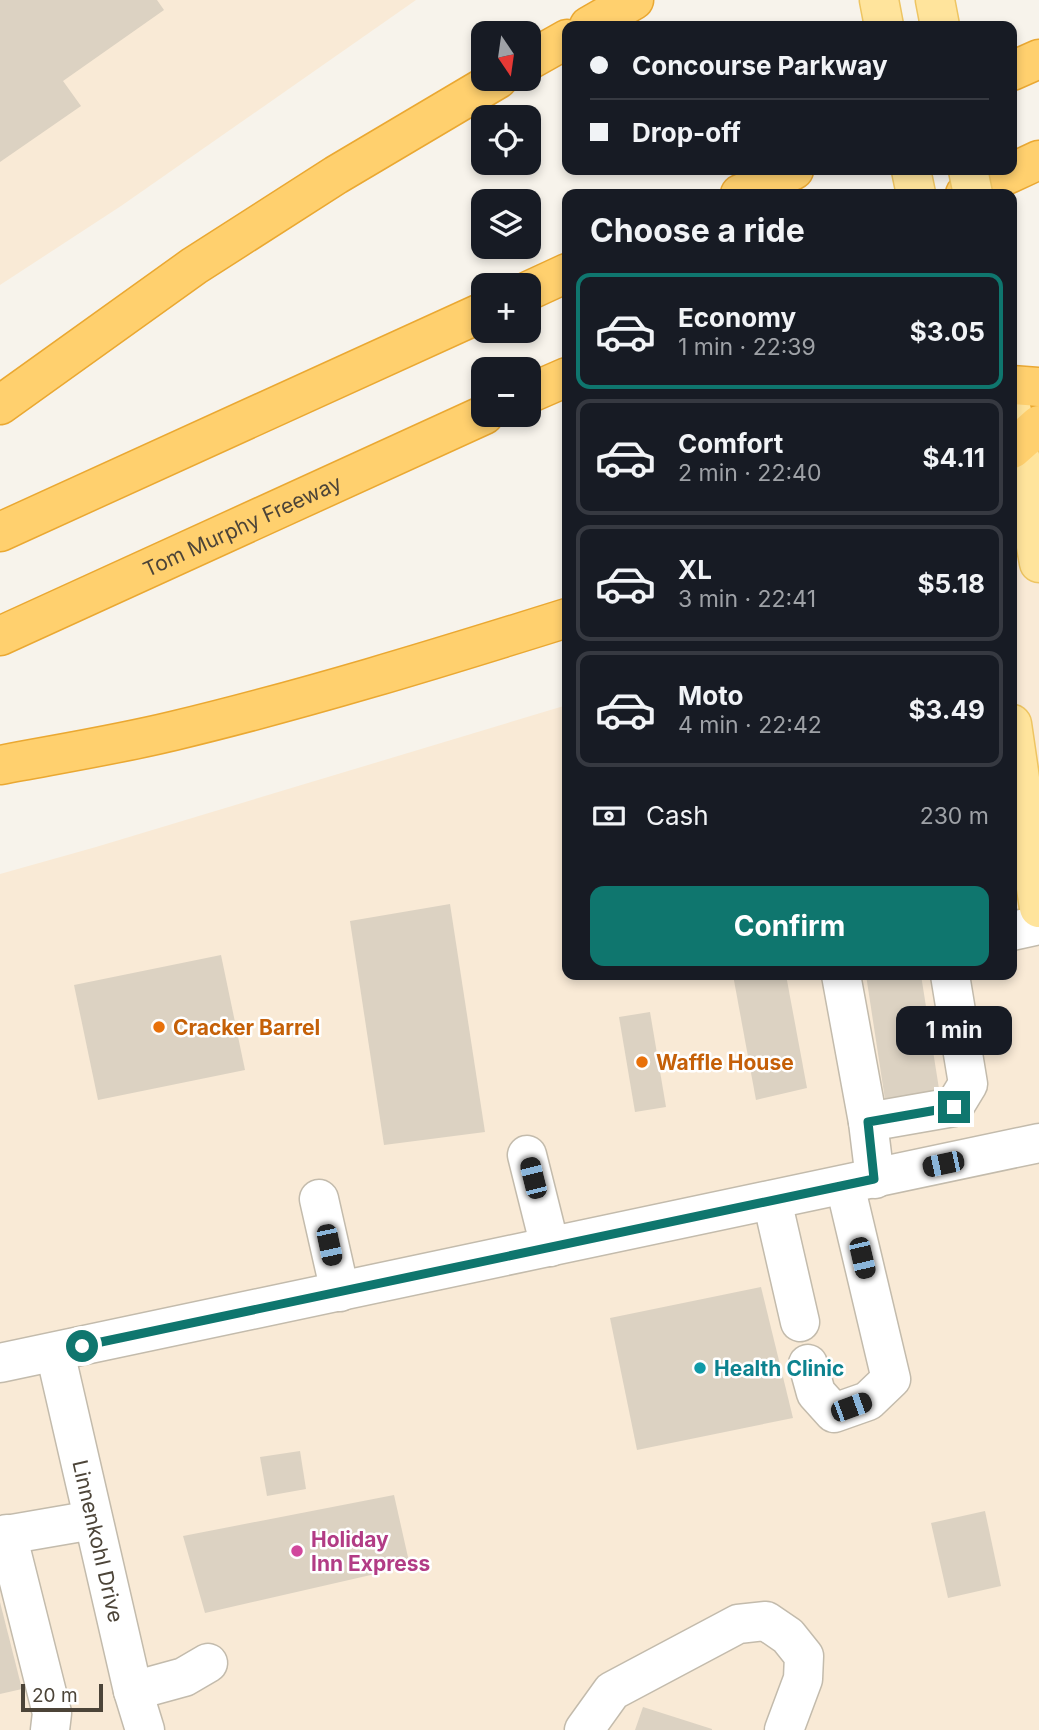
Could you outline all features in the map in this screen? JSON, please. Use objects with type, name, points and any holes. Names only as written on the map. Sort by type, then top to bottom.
[{"type":"highway","points":[[598,21],[634,0]]},
{"type":"highway","points":[[541,54],[562,42]]},
{"type":"highway","points":[[1017,69],[1039,59]]},
{"type":"highway","points":[[0,405],[194,266],[336,175],[478,91]]},
{"type":"highway","points":[[1017,170],[1039,160]]},
{"type":"highway","points":[[751,189],[783,175]]},
{"type":"highway","points":[[976,189],[1006,175]]},
{"type":"highway","points":[[541,285],[562,275]]},
{"type":"highway","points":[[0,531],[471,317]]},
{"type":"highway","points":[[541,388],[562,379]]},
{"type":"highway","points":[[1017,385],[1039,387]]},
{"type":"highway","name":"Tom Murphy Freeway","points":[[0,636],[471,421]]},
{"type":"highway","points":[[0,765],[159,734],[335,689],[562,620]]},
{"type":"main road","points":[[935,0],[939,21]]},
{"type":"main road","points":[[1020,433],[1039,563]]},
{"type":"main road","points":[[1017,795],[1039,908]]},
{"type":"street","points":[[1017,929],[1039,925]]},
{"type":"street","points":[[808,1364],[816,1393],[834,1413],[868,1401],[891,1379],[860,1182],[868,1122],[842,980]]},
{"type":"street","points":[[868,1122],[954,1107],[968,1084],[951,980]]},
{"type":"street","points":[[0,1363],[1039,1143]]},
{"type":"street","points":[[527,1155],[550,1247]]},
{"type":"street","points":[[319,1199],[340,1292]]},
{"type":"street","points":[[772,1200],[800,1322]]},
{"type":"street","name":"Linnenkohl Drive","points":[[55,1352],[133,1691],[145,1730]]},
{"type":"street","points":[[50,1730],[52,1713],[4,1535],[93,1520]]},
{"type":"street","points":[[584,1730],[612,1691],[738,1624],[766,1621],[788,1636],[804,1656],[803,1679],[784,1730]]},
{"type":"street","points":[[133,1691],[184,1677],[208,1663]]},
{"type":"shaded area","points":[[0,0],[416,0],[121,206],[0,285]]},
{"type":"shaded area","points":[[1039,531],[1039,1730],[0,1730],[0,874],[562,707],[562,980],[1017,980],[1017,547]]},
{"type":"building","points":[[0,0],[157,0],[164,10],[63,81],[81,106],[0,162]]},
{"type":"building","points":[[450,904],[485,1132],[384,1145],[350,921]]},
{"type":"building","name":"Cracker Barrel","points":[[221,955],[245,1070],[98,1100],[74,985]]},
{"type":"building","points":[[734,980],[787,980],[807,1088],[756,1100]]},
{"type":"building","points":[[867,980],[922,980],[940,1095],[886,1106]]},
{"type":"building","name":"Waffle House","points":[[650,1012],[666,1107],[635,1112],[619,1017]]},
{"type":"building","name":"Health Clinic","points":[[761,1287],[793,1418],[637,1450],[610,1318]]},
{"type":"building","points":[[300,1451],[306,1489],[267,1496],[260,1457]]},
{"type":"building","name":"Holiday Inn Express","points":[[394,1495],[410,1566],[205,1613],[183,1536]]},
{"type":"building","points":[[985,1511],[1001,1586],[948,1598],[931,1523]]},
{"type":"building","points":[[0,1602],[22,1689],[0,1694]]},
{"type":"building","points":[[643,1707],[712,1729],[712,1730],[635,1730]]},
{"type":"place","name":"Cracker Barrel","points":[[159,1027]]},
{"type":"place","name":"Waffle House","points":[[642,1062]]},
{"type":"place","name":"Health Clinic","points":[[700,1368]]},
{"type":"place","name":"Holiday Inn Express","points":[[297,1551]]},
{"type":"route","points":[[82,1346],[874,1179],[868,1122],[954,1107]]}]
